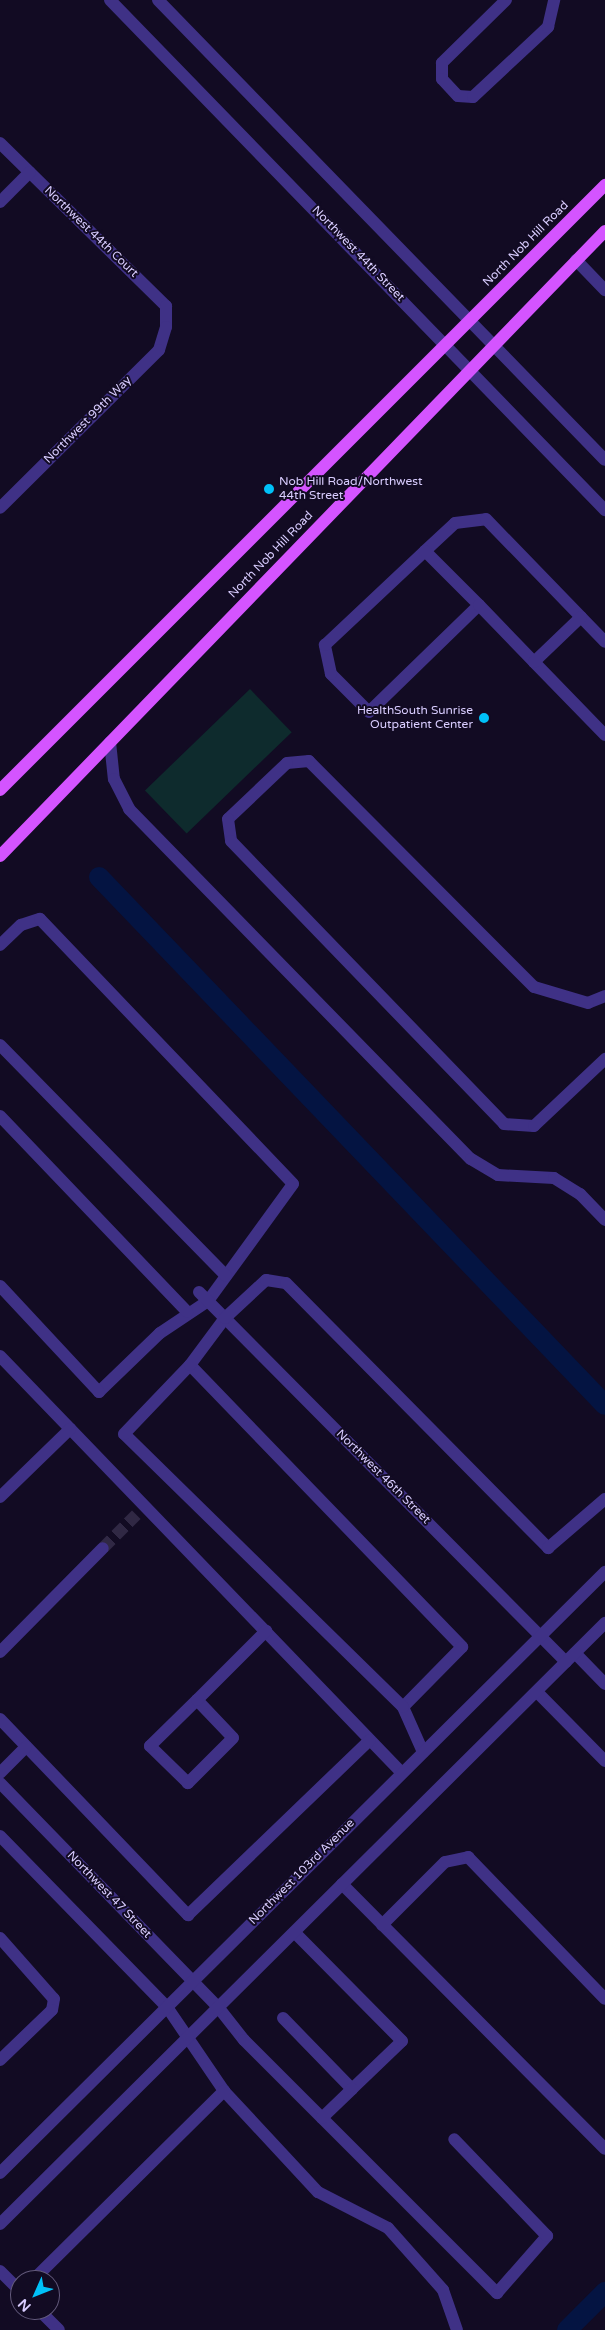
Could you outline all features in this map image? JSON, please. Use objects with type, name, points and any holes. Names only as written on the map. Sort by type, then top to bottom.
[{"type":"main road","name":"North Nob Hill Road","points":[[0,790],[605,184]]},
{"type":"main road","name":"North Nob Hill Road","points":[[0,856],[492,344],[605,231]]},
{"type":"street","name":"Northwest 44th Street","points":[[110,0],[446,344],[605,510]]},
{"type":"street","points":[[158,0],[605,460]]},
{"type":"street","points":[[506,0],[442,63],[442,78],[458,96],[473,97],[548,27],[554,0]]},
{"type":"street","name":"Northwest 44th Court","points":[[0,143],[166,306],[166,327]]},
{"type":"street","points":[[0,202],[30,172]]},
{"type":"street","points":[[576,260],[605,290]]},
{"type":"street","name":"Northwest 99th Way","points":[[0,508],[160,350],[166,327]]},
{"type":"street","points":[[479,605],[369,712],[331,674],[325,645],[455,523],[486,519],[605,642]]},
{"type":"street","points":[[426,551],[605,735]]},
{"type":"street","points":[[534,662],[581,617]]},
{"type":"street","points":[[110,742],[114,779],[129,809],[471,1158],[498,1175],[554,1178],[580,1194],[605,1220]]},
{"type":"street","points":[[605,996],[588,1003],[534,987],[309,761],[287,763],[228,819],[231,841],[504,1124],[534,1126],[605,1059]]},
{"type":"street","points":[[0,945],[21,925],[40,919],[293,1184],[226,1276],[98,1392],[0,1286]]},
{"type":"street","points":[[0,1045],[226,1276]]},
{"type":"street","points":[[0,1116],[187,1312]]},
{"type":"street","points":[[423,1752],[402,1707],[124,1434],[190,1365],[225,1318],[266,1280],[286,1283],[548,1548],[605,1499]]},
{"type":"street","name":"Northwest 46th Street","points":[[203,1296],[541,1636],[605,1684]]},
{"type":"street","points":[[0,1356],[70,1429],[140,1510],[266,1631],[402,1773]]},
{"type":"street","points":[[190,1365],[462,1647],[402,1707]]},
{"type":"street","points":[[0,1497],[70,1429]]},
{"type":"street","points":[[0,1652],[103,1548]]},
{"type":"street","name":"Northwest 103rd Avenue","points":[[0,2173],[605,1572]]},
{"type":"street","points":[[0,2224],[605,1623]]},
{"type":"street","points":[[197,1700],[233,1738],[188,1783],[150,1746],[266,1631]]},
{"type":"street","points":[[537,1692],[605,1761]]},
{"type":"street","points":[[0,1719],[188,1915],[370,1740]]},
{"type":"street","points":[[0,1773],[26,1747]]},
{"type":"street","name":"Northwest 47 Street","points":[[0,1783],[218,2007],[322,2118],[497,2293],[547,2236],[454,2139]]},
{"type":"street","points":[[0,1836],[167,2007],[185,2040],[224,2091],[318,2192],[388,2228],[443,2290],[457,2330]]},
{"type":"street","points":[[382,1924],[445,1862],[468,1857],[605,1999]]},
{"type":"street","points":[[342,1884],[605,2149]]},
{"type":"street","points":[[294,1932],[402,2042],[322,2118]]},
{"type":"street","points":[[0,1938],[54,1999],[52,2010],[0,2060]]},
{"type":"street","points":[[283,2018],[352,2089]]},
{"type":"street","points":[[43,2270],[224,2091]]},
{"type":"street","points":[[0,2271],[10,2281]]},
{"type":"street","points":[[49,2320],[59,2330]]},
{"type":"green space","points":[[250,689],[292,732],[187,834],[145,790]]},
{"type":"waterway","points":[[99,877],[605,1405]]},
{"type":"waterway","points":[[567,2330],[605,2292]]},
{"type":"tunnel","points":[[103,1548],[136,1515]]},
{"type":"place","name":"Nob Hill Road/Northwest 44th Street","points":[[269,489]]},
{"type":"place","name":"HealthSouth Sunrise Outpatient Center","points":[[484,718]]}]
